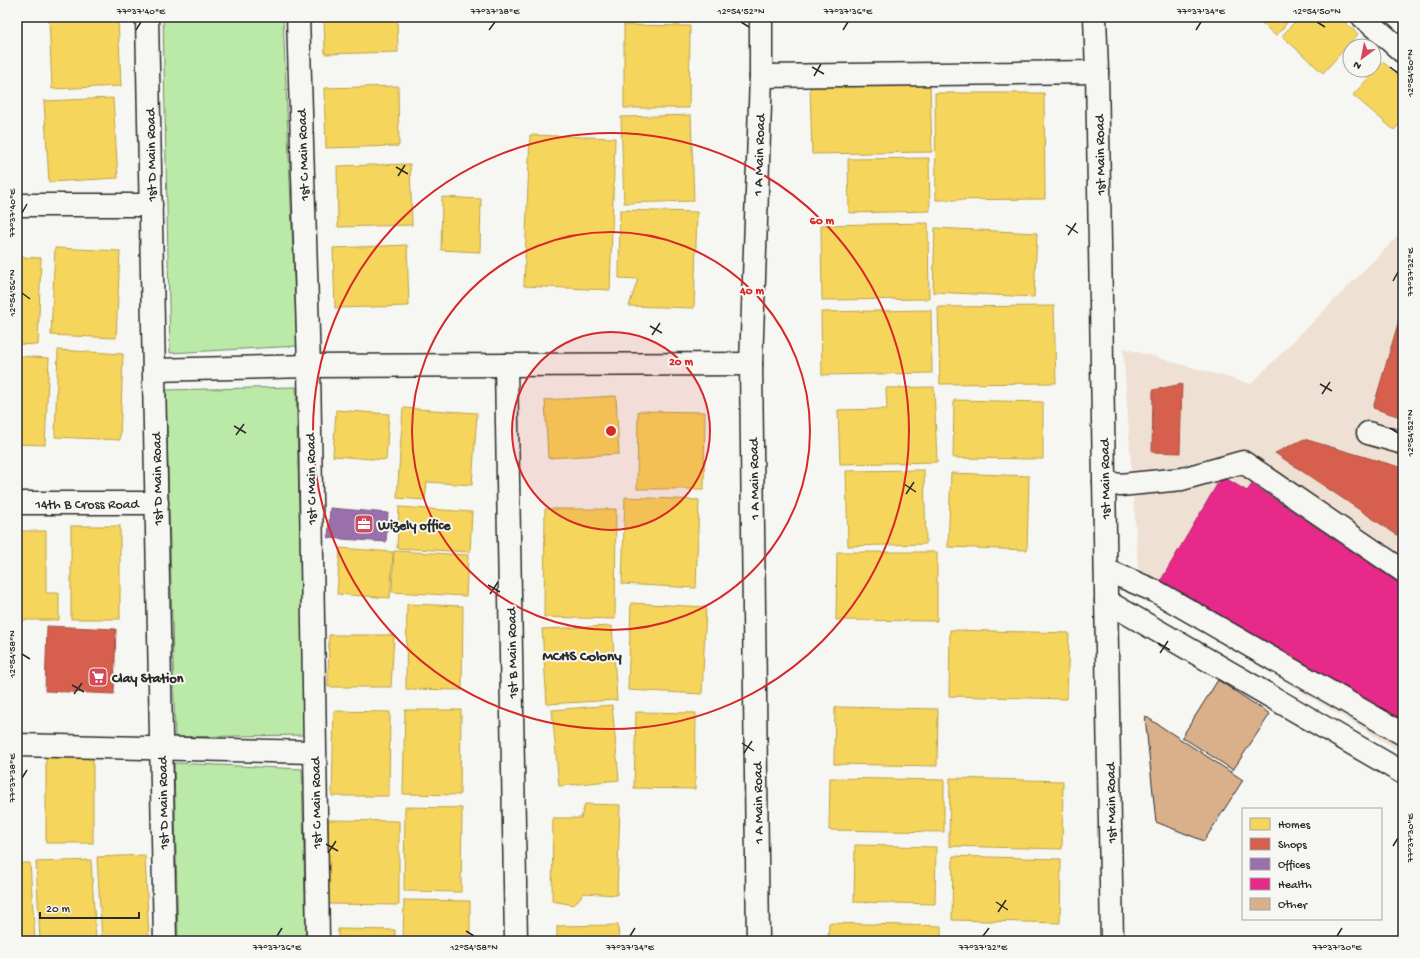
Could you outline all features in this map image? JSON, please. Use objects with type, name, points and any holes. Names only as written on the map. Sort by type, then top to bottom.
[{"type":"street","name":"1st D Main Road","points":[[147,17],[165,941]]},
{"type":"street","name":"1st C Main Road","points":[[298,17],[309,366],[318,941]]},
{"type":"street","name":"1 A Main Road","points":[[758,941],[751,364],[761,76],[761,17]]},
{"type":"street","name":"1st Main Road","points":[[1095,17],[1112,941]]},
{"type":"street","points":[[1363,17],[1403,52]]},
{"type":"street","points":[[761,76],[1097,72]]},
{"type":"street","points":[[17,205],[150,205]]},
{"type":"street","points":[[154,370],[309,366],[751,364]]},
{"type":"street","name":"1st B Main Road","points":[[506,365],[516,941]]},
{"type":"street","points":[[1368,433],[1403,443]]},
{"type":"street","points":[[1104,482],[1120,484],[1182,479],[1243,462],[1403,571]]},
{"type":"street","name":"14th B Cross Road","points":[[17,502],[157,503]]},
{"type":"street","points":[[1106,570],[1155,591],[1403,734]]},
{"type":"street","points":[[1106,601],[1403,773]]},
{"type":"street","points":[[17,745],[314,752]]},
{"type":"shaded area","points":[[1403,231],[1403,753],[1140,594],[1123,348],[1251,384]]},
{"type":"green space","points":[[163,17],[283,17],[297,346],[170,353]]},
{"type":"green space","points":[[296,387],[305,735],[175,737],[166,390]]},
{"type":"green space","points":[[174,763],[302,769],[306,941],[178,941]]},
{"type":"building: Homes","points":[[49,17],[118,17],[121,86],[52,89]]},
{"type":"building: Homes","points":[[324,17],[397,17],[398,52],[325,54]]},
{"type":"building: Homes","points":[[1255,17],[1292,17],[1276,36]]},
{"type":"building: Homes","points":[[1299,17],[1339,17],[1358,34],[1354,38],[1342,38],[1342,52],[1323,73],[1282,36]]},
{"type":"building: Homes","points":[[624,25],[690,26],[689,108],[624,108]]},
{"type":"building: Homes","points":[[1383,62],[1403,79],[1403,120],[1394,130],[1353,95],[1368,78],[1382,78]]},
{"type":"building: Homes","points":[[930,84],[932,152],[812,154],[810,86]]},
{"type":"building: Homes","points":[[398,86],[399,146],[326,148],[324,88]]},
{"type":"building: Homes","points":[[935,93],[1044,93],[1045,199],[936,200]]},
{"type":"building: Homes","points":[[113,98],[118,178],[49,182],[44,101]]},
{"type":"building: Homes","points":[[691,115],[694,201],[624,203],[621,117]]},
{"type":"building: Homes","points":[[1403,130],[1403,138],[1399,134]]},
{"type":"building: Homes","points":[[530,135],[615,138],[610,290],[524,286]]},
{"type":"building: Homes","points":[[929,158],[930,211],[849,213],[848,159]]},
{"type":"building: Homes","points":[[410,164],[412,225],[338,227],[337,166]]},
{"type":"building: Homes","points":[[442,197],[481,199],[480,252],[441,250]]},
{"type":"building: Homes","points":[[620,210],[697,212],[694,308],[629,306],[638,279],[619,278]]},
{"type":"building: Homes","points":[[928,223],[929,299],[822,300],[821,225]]},
{"type":"building: Homes","points":[[935,228],[1037,233],[1034,297],[933,292]]},
{"type":"building: Homes","points":[[407,245],[409,306],[335,308],[333,248]]},
{"type":"building: Homes","points":[[55,248],[120,251],[116,338],[51,335]]},
{"type":"building: Homes","points":[[17,257],[41,258],[38,345],[17,344]]},
{"type":"building: Homes","points":[[1054,306],[1056,383],[940,384],[938,307]]},
{"type":"building: Homes","points":[[931,310],[932,373],[822,375],[821,312]]},
{"type":"building: Homes","points":[[58,350],[123,354],[120,440],[55,437]]},
{"type":"building: Homes","points":[[17,356],[49,358],[45,445],[17,444]]},
{"type":"building: Homes","points":[[934,387],[937,462],[840,464],[838,410],[887,409],[886,388]]},
{"type":"building: Homes","points":[[616,396],[619,454],[548,458],[545,400]]},
{"type":"building: Homes","points":[[954,400],[1043,402],[1043,459],[953,458]]},
{"type":"building: Homes","points":[[403,408],[477,413],[472,485],[427,482],[425,500],[397,498]]},
{"type":"building: Homes","points":[[336,410],[389,414],[386,460],[333,456]]},
{"type":"building: Homes","points":[[638,411],[705,412],[704,489],[637,489]]},
{"type":"building: Homes","points":[[924,470],[926,544],[848,546],[846,471]]},
{"type":"building: Homes","points":[[951,473],[1029,476],[1027,550],[948,547]]},
{"type":"building: Homes","points":[[625,497],[699,500],[696,588],[622,584]]},
{"type":"building: Homes","points":[[399,507],[472,512],[470,552],[397,548]]},
{"type":"building: Homes","points":[[545,509],[616,509],[615,619],[544,617]]},
{"type":"building: Homes","points":[[71,526],[120,526],[120,619],[71,619]]},
{"type":"building: Homes","points":[[17,531],[46,531],[46,593],[59,593],[59,620],[17,620]]},
{"type":"building: Homes","points":[[340,548],[393,552],[390,598],[337,594]]},
{"type":"building: Homes","points":[[394,551],[468,555],[466,596],[392,592]]},
{"type":"building: Homes","points":[[837,552],[937,552],[937,621],[836,620]]},
{"type":"building: Homes","points":[[631,603],[706,607],[702,694],[628,690]]},
{"type":"building: Homes","points":[[407,604],[463,606],[462,690],[406,689]]},
{"type":"building: Homes","points":[[612,626],[617,700],[547,704],[542,629]]},
{"type":"building: Homes","points":[[950,630],[1069,633],[1067,699],[949,696]]},
{"type":"building: Homes","points":[[329,635],[394,635],[391,687],[328,687]]},
{"type":"building: Homes","points":[[612,705],[619,780],[559,786],[552,710]]},
{"type":"building: Homes","points":[[835,707],[938,709],[937,766],[834,764]]},
{"type":"building: Homes","points":[[405,710],[461,710],[460,795],[403,794]]},
{"type":"building: Homes","points":[[334,711],[390,712],[389,796],[332,796]]},
{"type":"building: Homes","points":[[636,712],[696,713],[695,789],[634,788]]},
{"type":"building: Homes","points":[[46,757],[93,757],[93,843],[46,843]]},
{"type":"building: Homes","points":[[830,778],[944,780],[944,832],[829,830]]},
{"type":"building: Homes","points":[[950,778],[1063,781],[1062,849],[949,846]]},
{"type":"building: Homes","points":[[585,804],[620,805],[617,895],[584,893],[574,905],[552,901],[553,818],[581,818]]},
{"type":"building: Homes","points":[[405,807],[462,808],[461,892],[404,891]]},
{"type":"building: Homes","points":[[328,820],[399,821],[399,905],[326,904]]},
{"type":"building: Homes","points":[[855,845],[936,847],[935,904],[854,902]]},
{"type":"building: Homes","points":[[145,855],[149,939],[102,941],[97,857]]},
{"type":"building: Homes","points":[[953,856],[1061,859],[1060,923],[952,920]]},
{"type":"building: Homes","points":[[91,860],[96,941],[40,941],[36,862]]},
{"type":"building: Homes","points":[[17,863],[30,863],[35,941],[17,941]]},
{"type":"building: Homes","points":[[404,900],[470,901],[470,941],[403,941]]},
{"type":"building: Homes","points":[[829,923],[941,926],[941,941],[828,941]]},
{"type":"building: Homes","points":[[618,925],[619,941],[557,941],[557,926]]},
{"type":"building: Homes","points":[[338,929],[395,930],[395,941],[338,941]]},
{"type":"building: Shops","points":[[1403,310],[1403,418],[1373,408]]},
{"type":"building: Shops","points":[[1182,384],[1180,453],[1152,452],[1153,390]]},
{"type":"building: Shops","points":[[1304,439],[1403,468],[1403,539],[1275,453]]},
{"type":"building: Shops","points":[[47,626],[116,629],[114,694],[45,691]]},
{"type":"building: Offices","points":[[330,508],[388,513],[386,542],[328,538]]},
{"type":"building: Health","points":[[1222,476],[1247,491],[1252,484],[1403,586],[1403,722],[1161,580]]},
{"type":"building: Other","points":[[1218,680],[1270,714],[1233,770],[1182,737]]},
{"type":"building: Other","points":[[1145,716],[1243,780],[1204,841],[1156,822]]},
{"type":"place","name":"Wizely office","points":[[364,524]]},
{"type":"place","name":"Clay Station","points":[[98,677]]},
{"type":"district","name":"MCHS Colony","points":[[582,655]]}]
